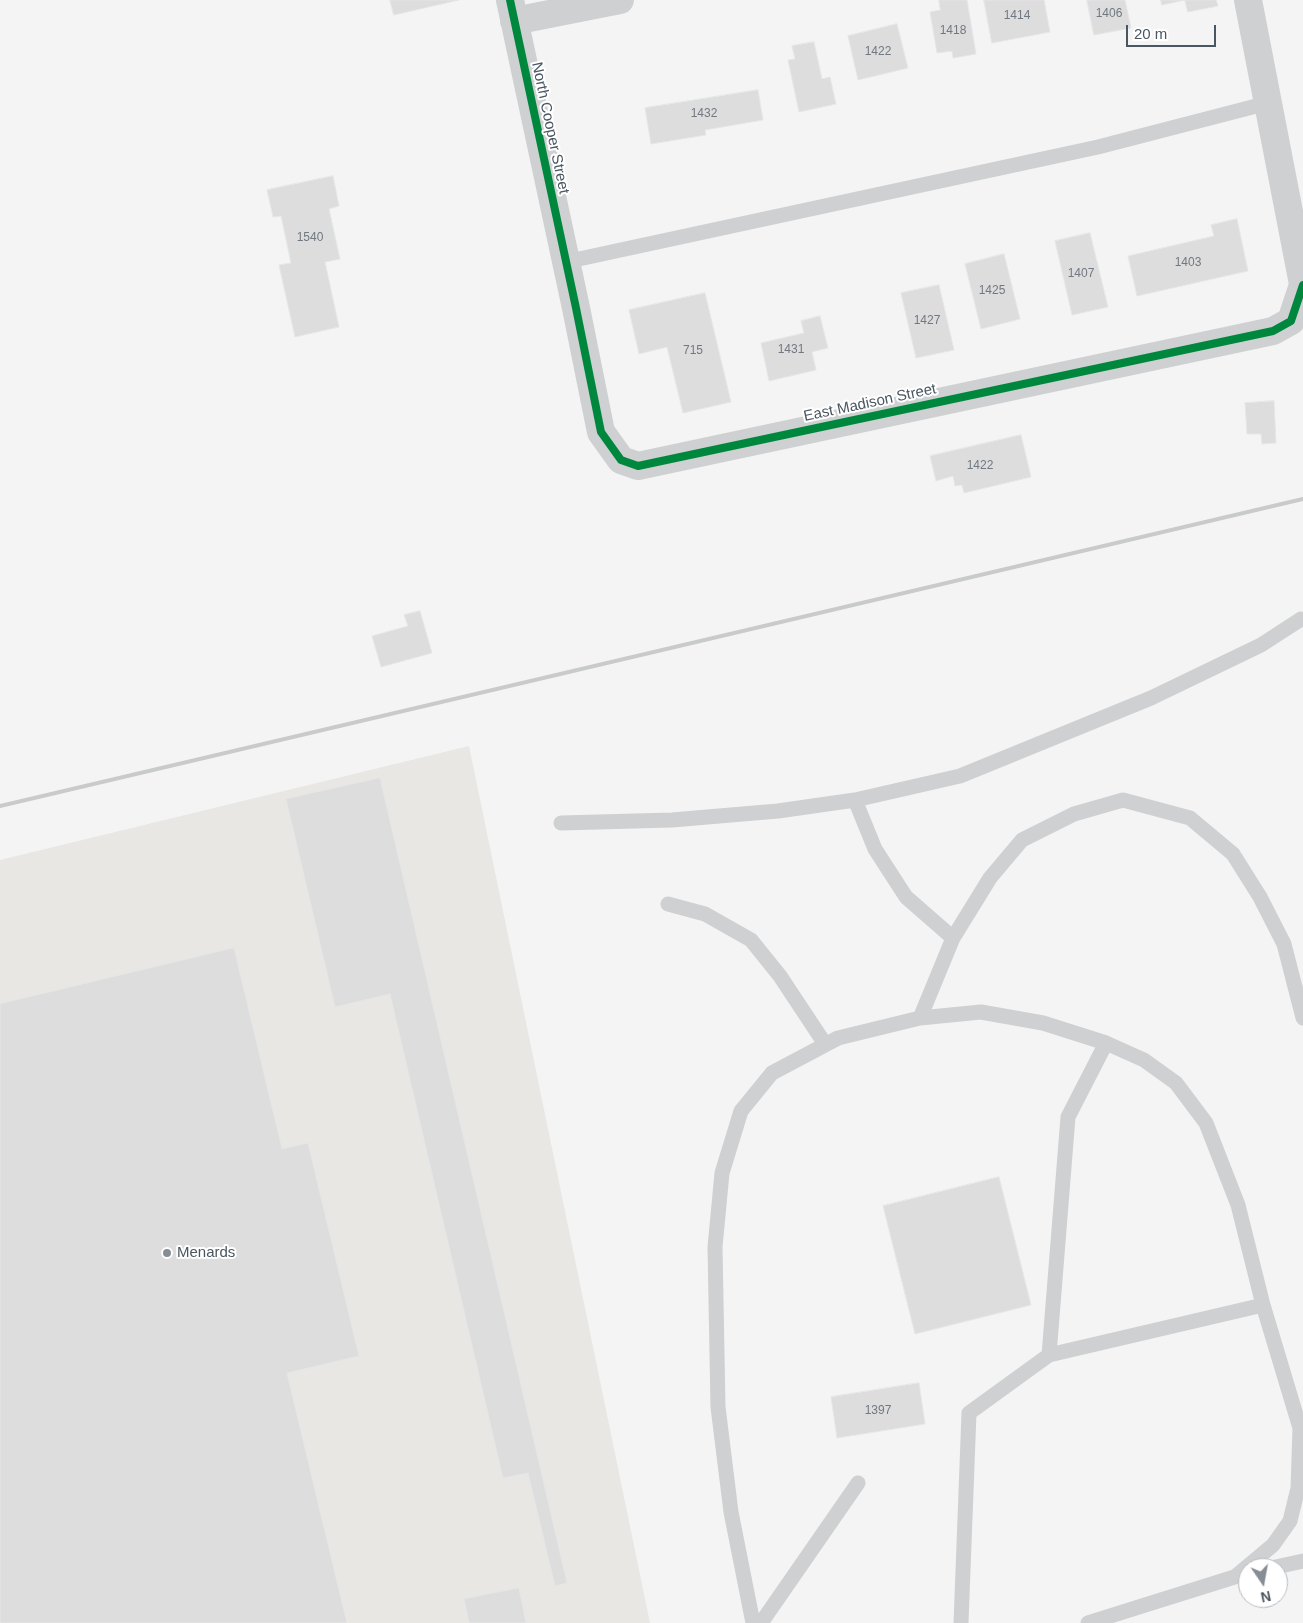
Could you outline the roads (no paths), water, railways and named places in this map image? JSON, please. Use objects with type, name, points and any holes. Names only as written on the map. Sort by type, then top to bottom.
[{"type":"street","points":[[512,11],[620,0]]},
{"type":"street","name":"East Madison Street","points":[[565,262],[600,432],[621,460],[638,466],[1273,331],[1291,321],[1303,285],[1248,0]]},
{"type":"street","name":"North Cooper Street","points":[[512,11],[565,262]]},
{"type":"lane","points":[[565,262],[1098,147],[1268,102]]},
{"type":"lane","points":[[561,823],[672,820],[778,811],[855,800],[960,776],[1151,698],[1252,650],[1301,619]]},
{"type":"lane","points":[[855,800],[875,849],[906,897],[954,938]]},
{"type":"lane","points":[[920,1018],[954,938],[990,878],[1022,840],[1074,814],[1123,800],[1190,818],[1233,854],[1260,896],[1284,944],[1303,1018]]},
{"type":"lane","points":[[668,904],[705,914],[751,940],[780,976],[825,1044]]},
{"type":"lane","points":[[753,1623],[731,1512],[718,1407],[715,1247],[722,1173],[741,1111],[772,1073],[838,1038],[920,1018],[981,1012],[1043,1023],[1106,1043],[1144,1060],[1176,1082],[1206,1124],[1238,1205],[1263,1306],[1300,1428],[1298,1488],[1290,1521],[1273,1544],[1259,1558]]},
{"type":"lane","points":[[1049,1355],[1068,1117],[1106,1043]]},
{"type":"lane","points":[[961,1623],[969,1413],[1049,1355],[1263,1306]]},
{"type":"lane","points":[[761,1623],[858,1483]]},
{"type":"lane","points":[[1288,1564],[1303,1561]]},
{"type":"lane","points":[[1088,1623],[1238,1575]]},
{"type":"railway","points":[[0,806],[1303,499]]},
{"type":"place","name":"Menards","points":[[167,1253]]}]
